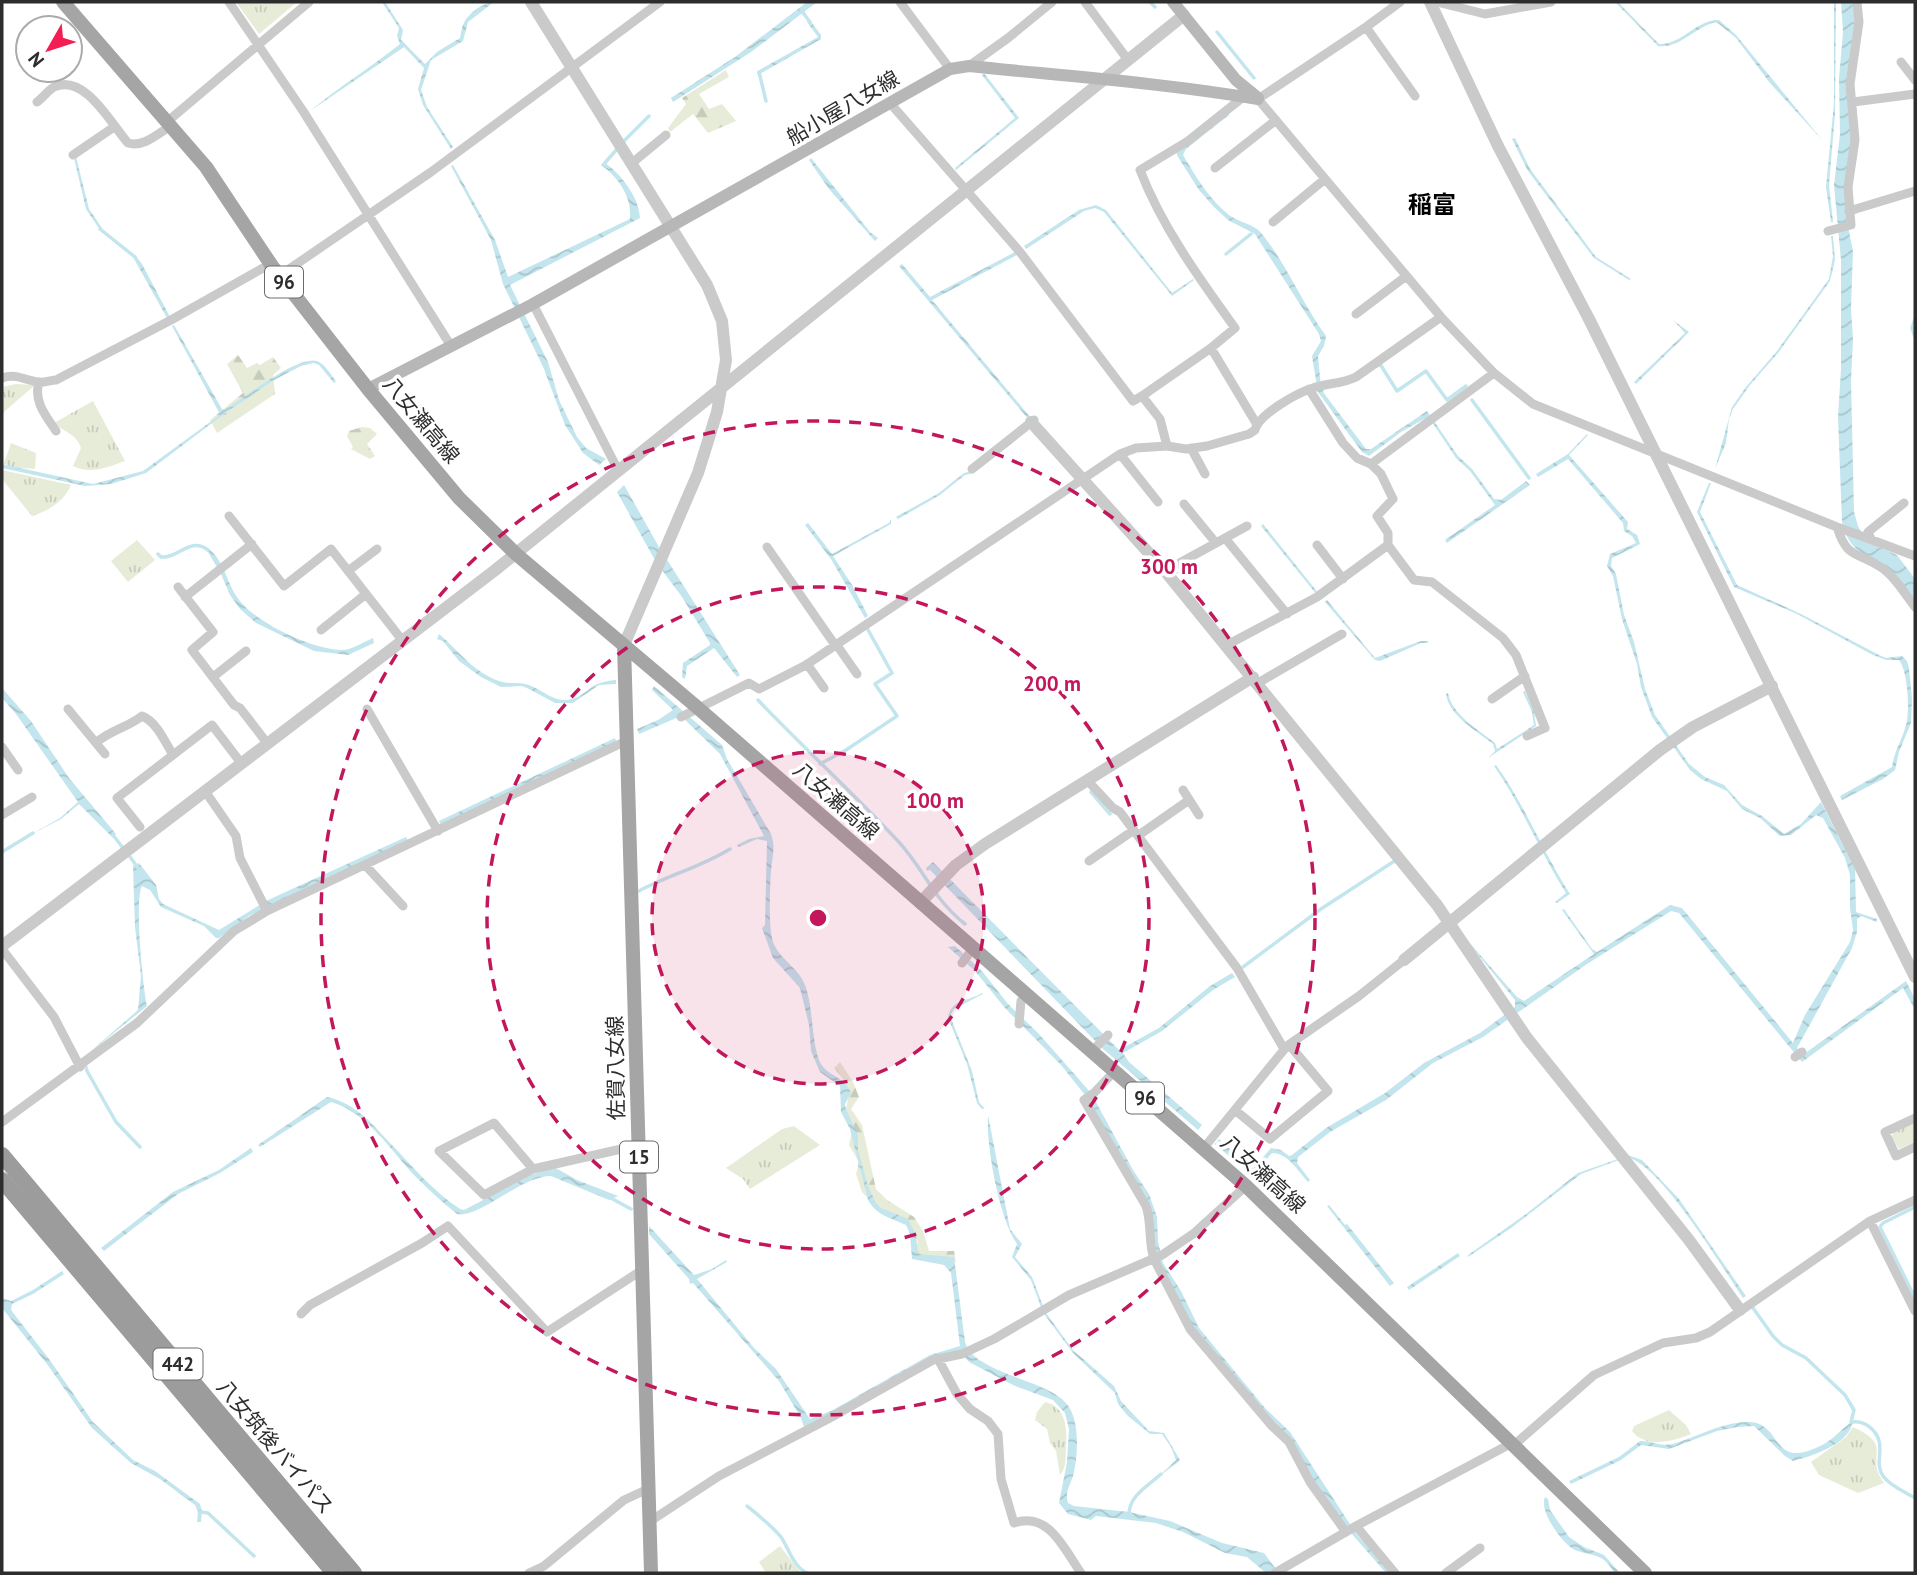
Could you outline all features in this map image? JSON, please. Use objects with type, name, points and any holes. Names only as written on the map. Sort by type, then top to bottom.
[{"type":"highway","name":"八女筑後バイパス","points":[[2,1155],[354,1573]]},
{"type":"highway","name":"八女筑後バイパス","points":[[2,1180],[334,1573]]},
{"type":"main road","name":"八女瀬高線","points":[[63,2],[206,167],[279,276],[459,498],[516,554],[624,645],[689,713],[924,898],[1246,1186],[1645,1573]]},
{"type":"main road","points":[[1173,2],[1236,80],[1258,99]]},
{"type":"main road","name":"船小屋八女線","points":[[368,389],[533,304],[950,68],[969,66],[1105,79],[1258,99]]},
{"type":"main road","name":"佐賀八女線","points":[[624,645],[651,1573]]},
{"type":"street","points":[[229,2],[260,45],[452,346]]},
{"type":"street","points":[[37,102],[52,88],[70,84],[83,89],[128,143],[136,145],[147,141],[309,2]]},
{"type":"street","points":[[531,2],[707,285],[722,321],[726,360],[723,388],[698,473],[624,645]]},
{"type":"street","points":[[279,276],[342,228],[368,215],[482,136],[660,2]]},
{"type":"street","points":[[900,2],[950,68]]},
{"type":"street","points":[[969,66],[1052,2]]},
{"type":"street","points":[[1085,2],[1128,60]]},
{"type":"street","points":[[1400,2],[1258,99],[1441,317],[1494,373],[1533,404],[1915,556]]},
{"type":"street","points":[[1430,2],[1499,146],[1657,454],[1914,972]]},
{"type":"street","points":[[1437,2],[1485,14],[1551,2]]},
{"type":"street","points":[[1832,230],[1849,225],[1848,187],[1855,140],[1850,84],[1859,22],[1857,2]]},
{"type":"street","points":[[79,1067],[54,1017],[2,948],[516,554],[1184,15]]},
{"type":"street","points":[[1366,27],[1415,96]]},
{"type":"street","points":[[1901,62],[1915,80]]},
{"type":"street","points":[[1853,102],[1915,94]]},
{"type":"street","points":[[890,103],[1020,252],[1133,401],[1211,348],[1235,327],[1197,275],[1151,197],[1140,170],[1188,141],[1242,98]]},
{"type":"street","points":[[1215,169],[1276,120]]},
{"type":"street","points":[[73,155],[114,127]]},
{"type":"street","points":[[632,163],[666,135]]},
{"type":"street","points":[[1273,222],[1325,180]]},
{"type":"street","points":[[1849,211],[1915,191]]},
{"type":"street","points":[[2,378],[22,376],[39,382],[56,380],[263,268]]},
{"type":"street","points":[[1356,314],[1405,277]]},
{"type":"street","points":[[533,304],[618,470]]},
{"type":"street","points":[[1256,423],[1284,402],[1315,388],[1346,382],[1356,377],[1441,317]]},
{"type":"street","points":[[689,713],[749,683],[759,690],[807,664],[1120,454],[1136,448],[1206,446],[1255,430],[1256,423],[1211,348]]},
{"type":"street","points":[[1371,464],[1494,373]]},
{"type":"street","points":[[39,382],[37,399],[56,431]]},
{"type":"street","points":[[1315,388],[1343,443],[1357,458],[1371,464],[1381,474],[1393,499],[1377,516],[1388,533],[1388,545],[1414,580],[1432,582],[1503,638],[1516,655],[1520,679],[1545,728],[1527,736]]},
{"type":"street","points":[[1142,396],[1160,419],[1167,446]]},
{"type":"street","points":[[972,469],[1034,421],[1227,645],[1450,922],[1515,1020],[1740,1310]]},
{"type":"street","points":[[1191,448],[1205,474]]},
{"type":"street","points":[[1120,454],[1158,502]]},
{"type":"street","points":[[1869,538],[1868,532],[1904,503]]},
{"type":"street","points":[[1184,504],[1216,543]]},
{"type":"street","points":[[229,516],[284,586],[331,549],[402,640]]},
{"type":"street","points":[[1165,571],[1247,526]]},
{"type":"street","points":[[1837,527],[1848,551],[1879,565],[1915,607]]},
{"type":"street","points":[[1225,538],[1287,614]]},
{"type":"street","points":[[186,597],[252,544]]},
{"type":"street","points":[[1317,545],[1343,579]]},
{"type":"street","points":[[1227,645],[1317,597],[1388,545]]},
{"type":"street","points":[[767,547],[857,674]]},
{"type":"street","points":[[348,571],[377,549]]},
{"type":"street","points":[[178,587],[213,632],[192,650],[267,743]]},
{"type":"street","points":[[321,630],[366,594]]},
{"type":"street","points":[[924,898],[949,872],[985,844],[1255,680],[1342,634]]},
{"type":"street","points":[[213,677],[246,651]]},
{"type":"street","points":[[807,664],[824,688]]},
{"type":"street","points":[[1492,699],[1520,679]]},
{"type":"street","points":[[1203,1149],[1286,1047],[1359,996],[1666,746],[1772,686]]},
{"type":"street","points":[[68,709],[105,754]]},
{"type":"street","points":[[367,709],[438,831]]},
{"type":"street","points":[[96,743],[108,732],[125,729],[142,716],[154,725],[173,755]]},
{"type":"street","points":[[140,827],[117,798],[212,725],[241,763]]},
{"type":"street","points":[[2,1122],[137,1023],[234,931],[267,911],[438,831],[503,793],[626,741]]},
{"type":"street","points":[[2,747],[18,770]]},
{"type":"street","points":[[1087,780],[1120,812],[1237,968],[1286,1047],[1292,1048],[1328,1091],[1270,1139],[1235,1110]]},
{"type":"street","points":[[205,790],[236,836],[240,858],[267,911]]},
{"type":"street","points":[[1182,790],[1199,815]]},
{"type":"street","points":[[2,815],[32,797]]},
{"type":"street","points":[[1090,862],[1189,800]]},
{"type":"street","points":[[407,834],[414,843]]},
{"type":"street","points":[[348,861],[355,871]]},
{"type":"street","points":[[366,866],[403,906]]},
{"type":"street","points":[[1019,1021],[1021,1001]]},
{"type":"street","points":[[1097,1046],[1108,1035]]},
{"type":"street","points":[[1109,1077],[1084,1100],[1146,1206],[1150,1218],[1151,1251],[1157,1257],[1190,1329],[1272,1426],[1290,1442],[1310,1482],[1351,1529],[1395,1573]]},
{"type":"street","points":[[1915,1118],[1885,1132],[1896,1156],[1915,1147]]},
{"type":"street","points":[[533,1169],[494,1123],[439,1151],[484,1195],[533,1169],[639,1145]]},
{"type":"street","points":[[649,1522],[719,1476],[933,1360],[966,1352],[1029,1320],[1068,1295],[1157,1257],[1193,1234],[1246,1186]]},
{"type":"street","points":[[1275,1573],[1351,1529],[1513,1444],[1594,1375],[1663,1343],[1703,1335],[1870,1221],[1915,1200]]},
{"type":"street","points":[[1870,1221],[1915,1311]]},
{"type":"street","points":[[301,1314],[310,1304],[448,1226],[547,1332],[642,1270]]},
{"type":"street","points":[[938,1359],[957,1394],[970,1409],[988,1421],[998,1434],[1000,1479],[1014,1523],[1037,1521],[1046,1526],[1081,1573]]},
{"type":"street","points":[[529,1573],[544,1566],[624,1500],[648,1489]]},
{"type":"street","points":[[1446,1573],[1480,1548]]},
{"type":"green space","points":[[236,2],[297,2],[259,34]]},
{"type":"green space","points":[[726,70],[729,77],[699,94],[709,109],[722,104],[736,121],[708,133],[693,114],[670,132],[668,128],[686,104],[682,98]]},
{"type":"green space","points":[[238,355],[247,368],[257,363],[260,365],[273,357],[281,368],[273,375],[275,394],[217,433],[210,420],[243,393],[227,364]]},
{"type":"green space","points":[[16,384],[35,385],[2,416],[2,387]]},
{"type":"green space","points":[[93,401],[125,461],[99,469],[79,469],[73,466],[81,448],[79,443],[54,423]]},
{"type":"green space","points":[[362,427],[370,428],[377,434],[367,444],[375,456],[370,459],[351,449],[353,447],[347,436],[349,431]]},
{"type":"green space","points":[[11,443],[36,453],[35,469],[10,467],[4,463]]},
{"type":"green space","points":[[2,470],[71,485],[55,505],[32,516],[2,479]]},
{"type":"green space","points":[[137,540],[155,560],[128,582],[111,561]]},
{"type":"green space","points":[[840,1062],[859,1097],[851,1109],[862,1125],[876,1189],[887,1200],[914,1217],[923,1231],[929,1251],[954,1251],[956,1262],[923,1259],[914,1251],[918,1242],[908,1221],[884,1215],[862,1192],[856,1174],[859,1162],[849,1145],[852,1131],[845,1113],[847,1089],[834,1068]]},
{"type":"green space","points":[[1915,1121],[1915,1142],[1899,1149],[1892,1138],[1893,1132]]},
{"type":"green space","points":[[794,1126],[820,1145],[750,1189],[743,1179],[726,1168],[782,1129]]},
{"type":"green space","points":[[1045,1402],[1058,1409],[1066,1426],[1065,1462],[1060,1475],[1056,1451],[1050,1443],[1047,1429],[1035,1420],[1037,1412]]},
{"type":"green space","points":[[1669,1410],[1686,1425],[1691,1434],[1669,1441],[1652,1442],[1638,1437],[1632,1431],[1634,1426]]},
{"type":"green space","points":[[1853,1427],[1873,1440],[1877,1452],[1878,1473],[1884,1483],[1858,1493],[1819,1475],[1811,1462],[1846,1437]]},
{"type":"green space","points":[[780,1546],[801,1573],[766,1573],[759,1562]]},
{"type":"water","points":[[382,2],[385,2],[403,30],[401,40],[425,64],[437,52],[460,38],[463,25],[470,14],[494,2],[468,22],[463,41],[431,60],[421,90],[427,107],[453,147],[451,149],[423,105],[418,89],[424,68],[404,47],[310,111],[400,44],[397,36],[399,28]]},
{"type":"water","points":[[807,2],[817,2],[751,52],[673,102],[671,98],[735,57]]},
{"type":"water","points":[[1615,2],[1659,44],[1675,41],[1704,23],[1719,20],[1736,35],[1823,141],[1770,83],[1736,38],[1719,24],[1709,24],[1674,44],[1658,46]]},
{"type":"water","points":[[1834,2],[1835,114],[1829,185],[1831,222],[1826,187],[1834,103]]},
{"type":"water","points":[[1841,2],[1855,2],[1856,8],[1847,222],[1853,251],[1851,381],[1854,512],[1867,542],[1897,555],[1915,579],[1915,602],[1852,544],[1842,522],[1838,417],[1841,260],[1834,185],[1840,134],[1839,78],[1843,32]]},
{"type":"water","points":[[809,19],[821,39],[758,75],[757,72],[761,69],[818,37],[807,22]]},
{"type":"water","points":[[984,73],[1019,118],[956,170],[955,168],[1015,118],[982,75]]},
{"type":"water","points":[[1227,113],[1229,115],[1186,149],[1183,155],[1215,202],[1229,215],[1258,230],[1279,258],[1326,336],[1318,356],[1321,388],[1366,449],[1371,449],[1427,411],[1458,456],[1472,469],[1494,499],[1501,500],[1526,481],[1530,485],[1447,543],[1445,540],[1495,505],[1470,471],[1456,458],[1432,422],[1424,419],[1369,456],[1362,452],[1318,392],[1312,356],[1321,341],[1319,334],[1255,234],[1228,220],[1214,207],[1199,190],[1178,157],[1176,152]]},
{"type":"water","points":[[1515,138],[1530,169],[1596,257],[1631,279],[1594,258],[1528,171],[1512,139]]},
{"type":"water","points":[[76,157],[89,209],[104,231],[102,233],[86,209],[74,158]]},
{"type":"water","points":[[811,158],[870,232],[878,238],[875,241],[829,189],[809,160]]},
{"type":"water","points":[[604,162],[628,187],[640,218],[510,285],[548,362],[559,400],[577,437],[586,448],[606,459],[599,465],[583,453],[565,425],[544,369],[503,284],[491,240],[451,166],[453,165],[495,240],[508,277],[630,219],[626,196],[619,182],[601,165]]},
{"type":"water","points":[[1096,205],[1106,210],[1172,293],[1194,280],[1172,296],[1104,212],[1095,208],[1084,211],[1026,249],[1024,246],[1079,210]]},
{"type":"water","points":[[1831,236],[1835,260],[1830,281],[1733,409],[1726,443],[1715,469],[1732,407],[1829,279],[1833,256]]},
{"type":"water","points":[[1015,252],[1017,255],[932,300],[1031,418],[1029,420],[899,266],[902,264],[930,297]]},
{"type":"water","points":[[135,255],[170,317],[167,318],[133,257]]},
{"type":"water","points":[[1673,320],[1689,332],[1636,384],[1634,382],[1685,333]]},
{"type":"water","points":[[174,325],[223,411],[283,371],[308,361],[320,362],[336,381],[334,383],[319,365],[314,363],[301,366],[274,380],[224,414],[146,473],[111,484],[85,486],[2,468],[2,464],[93,484],[143,471],[217,417],[220,414],[172,326]]},
{"type":"water","points":[[1035,425],[974,473],[965,475],[940,495],[898,519],[896,517],[939,493]]},
{"type":"water","points":[[1587,434],[1569,455],[1628,522],[1627,529],[1637,535],[1640,544],[1612,558],[1611,566],[1616,574],[1624,615],[1655,715],[1689,764],[1705,777],[1724,785],[1742,805],[1762,816],[1784,834],[1801,824],[1821,802],[1855,869],[1856,912],[1877,919],[1877,922],[1861,916],[1857,919],[1857,932],[1852,948],[1797,1048],[1804,1054],[1906,981],[1915,999],[1915,1010],[1903,988],[1802,1062],[1679,913],[1671,911],[1587,964],[1483,1037],[1433,1063],[1386,1100],[1330,1132],[1298,1157],[1297,1163],[1310,1180],[1308,1182],[1288,1159],[1272,1153],[1252,1176],[1215,1144],[1219,1139],[1253,1169],[1271,1148],[1292,1155],[1326,1128],[1385,1093],[1424,1063],[1480,1033],[1515,1007],[1515,1000],[1453,924],[1517,997],[1524,1001],[1594,954],[1562,910],[1564,909],[1592,949],[1597,952],[1670,905],[1682,908],[1793,1043],[1805,1015],[1850,942],[1853,930],[1850,875],[1845,858],[1823,818],[1816,815],[1791,835],[1780,836],[1760,818],[1742,809],[1727,791],[1701,779],[1690,770],[1652,717],[1622,619],[1613,576],[1607,566],[1610,554],[1636,543],[1632,536],[1624,531],[1623,523],[1568,459],[1538,477],[1536,474],[1568,454]]},
{"type":"water","points":[[1709,483],[1700,512],[1737,585],[1801,614],[1879,655],[1886,658],[1902,656],[1907,661],[1912,699],[1911,723],[1895,770],[1842,800],[1840,796],[1892,767],[1907,719],[1908,701],[1902,665],[1899,660],[1886,660],[1873,655],[1797,614],[1734,587],[1697,512]]},
{"type":"water","points":[[624,485],[659,547],[740,675],[737,677],[714,648],[687,666],[685,679],[682,677],[683,663],[710,643],[682,597],[656,562],[617,492]]},
{"type":"water","points":[[891,519],[891,524],[833,556],[868,616],[865,618],[831,559],[805,525],[808,523],[832,554],[889,523]]},
{"type":"water","points":[[1263,524],[1319,594],[1317,595],[1261,526]]},
{"type":"water","points":[[205,547],[216,556],[237,597],[256,616],[270,625],[300,640],[330,649],[346,650],[373,638],[374,643],[348,655],[314,651],[256,623],[240,609],[230,595]]},
{"type":"water","points":[[1327,600],[1375,658],[1421,641],[1428,643],[1421,643],[1380,661],[1375,660],[1325,602]]},
{"type":"water","points":[[439,634],[474,667],[490,677],[503,682],[527,685],[561,700],[572,699],[595,685],[607,681],[616,680],[616,684],[599,685],[573,703],[555,703],[522,686],[501,687],[481,677],[459,661],[443,641],[437,639]]},
{"type":"water","points":[[654,686],[722,745],[727,759],[771,834],[771,935],[780,954],[805,985],[821,1064],[845,1084],[851,1093],[845,1104],[846,1109],[858,1135],[858,1150],[868,1186],[876,1203],[881,1208],[908,1219],[916,1235],[918,1254],[954,1257],[965,1342],[971,1353],[996,1369],[1057,1395],[1071,1410],[1076,1427],[1077,1446],[1074,1472],[1067,1495],[1068,1503],[1170,1521],[1222,1543],[1264,1553],[1279,1573],[1266,1573],[1247,1557],[1225,1553],[1183,1532],[1156,1523],[1096,1516],[1091,1520],[1068,1514],[1059,1503],[1067,1462],[1069,1429],[1065,1413],[1053,1400],[1013,1385],[969,1362],[961,1353],[941,1354],[804,1427],[779,1381],[693,1283],[690,1284],[689,1279],[649,1234],[649,1226],[694,1275],[712,1269],[726,1260],[727,1262],[697,1279],[754,1348],[776,1369],[810,1419],[831,1411],[930,1355],[960,1346],[951,1273],[944,1265],[912,1259],[910,1234],[906,1225],[880,1213],[868,1200],[850,1129],[841,1112],[840,1086],[820,1072],[811,1051],[809,1025],[800,988],[773,958],[762,928],[765,925],[767,841],[757,839],[739,847],[737,845],[764,836],[720,754],[681,716],[639,734],[637,729],[673,710],[652,690]]},
{"type":"water","points":[[2,688],[31,721],[69,778],[116,834],[113,838],[79,804],[61,819],[32,834],[60,818],[78,802],[2,698]]},
{"type":"water","points":[[1525,691],[1534,711],[1536,726],[1488,758],[1495,751],[1493,744],[1458,716],[1446,694],[1448,693],[1460,715],[1495,743],[1497,749],[1534,725],[1532,712],[1523,692]]},
{"type":"water","points":[[615,738],[617,744],[441,826],[439,821]]},
{"type":"water","points":[[1496,765],[1570,894],[1557,903],[1555,902],[1566,893],[1494,766]]},
{"type":"water","points":[[406,837],[409,842],[249,916],[219,938],[204,926],[161,907],[150,890],[142,886],[139,925],[147,1006],[83,1058],[138,1010],[141,976],[135,927],[133,866],[139,863],[156,885],[163,904],[219,930],[268,900]]},
{"type":"water","points":[[933,862],[1119,1050],[1159,1028],[1210,986],[1232,973],[1235,977],[1213,990],[1162,1031],[1123,1053],[1129,1062],[1202,1125],[1198,1130],[1102,1048],[933,873],[927,871],[926,868]]},
{"type":"water","points":[[955,946],[982,971],[1008,1004],[1039,1034],[1091,1093],[1149,1194],[1157,1217],[1158,1241],[1163,1263],[1181,1291],[1199,1328],[1265,1408],[1290,1432],[1357,1535],[1392,1573],[1386,1573],[1344,1525],[1276,1427],[1191,1326],[1158,1262],[1149,1204],[1085,1095],[1061,1065],[1005,1008],[975,971],[948,947]]},
{"type":"water","points":[[982,993],[954,1009],[950,1016],[972,1071],[979,1102],[984,1108],[982,1109],[977,1103],[967,1064],[948,1018],[956,1004]]},
{"type":"water","points":[[327,1097],[347,1104],[363,1116],[433,1187],[460,1209],[464,1210],[531,1175],[554,1167],[577,1180],[618,1196],[609,1200],[551,1176],[527,1182],[477,1210],[457,1214],[416,1177],[356,1114],[331,1102],[260,1147],[258,1145]]},
{"type":"water","points":[[988,1115],[1010,1229],[1022,1244],[1015,1257],[1032,1277],[1043,1306],[1041,1307],[1031,1280],[1012,1257],[1017,1244],[1011,1232],[999,1200],[989,1145]]},
{"type":"water","points":[[251,1148],[253,1152],[220,1173],[178,1194],[104,1251],[101,1248],[173,1192],[219,1170]]},
{"type":"water","points":[[1625,1154],[1642,1160],[1679,1199],[1746,1296],[1743,1298],[1690,1219],[1657,1178],[1641,1164],[1627,1157],[1581,1174],[1468,1257],[1578,1173]]},
{"type":"water","points":[[1329,1205],[1394,1283],[1390,1286],[1327,1206]]},
{"type":"water","points":[[1458,1253],[1460,1256],[1409,1290],[1407,1287]]},
{"type":"water","points":[[62,1271],[64,1274],[12,1304],[11,1310],[93,1422],[133,1460],[155,1471],[200,1504],[201,1522],[197,1522],[198,1512],[195,1505],[160,1479],[131,1463],[92,1428],[47,1364],[2,1308],[2,1298],[11,1301]]},
{"type":"water","points":[[1046,1313],[1073,1350],[1114,1386],[1121,1401],[1149,1431],[1164,1433],[1180,1460],[1177,1463],[1158,1477],[1176,1460],[1171,1447],[1162,1434],[1150,1434],[1128,1416],[1118,1404],[1115,1393],[1073,1353],[1044,1314]]},
{"type":"water","points":[[1853,1421],[1845,1436],[1829,1448],[1793,1461],[1754,1426],[1737,1427],[1717,1431],[1669,1449],[1641,1445],[1621,1460],[1571,1484],[1569,1481],[1619,1457],[1640,1441],[1673,1444],[1718,1428],[1746,1422],[1767,1429],[1785,1450],[1794,1453],[1806,1452],[1832,1439]]},
{"type":"water","points":[[1545,1497],[1550,1510],[1569,1537],[1604,1555],[1620,1573],[1615,1573],[1600,1557],[1576,1550],[1564,1541],[1547,1516]]},
{"type":"waterway","points":[[1150,2],[1155,7]]},
{"type":"waterway","points":[[801,10],[810,22]]},
{"type":"waterway","points":[[1217,32],[1254,78]]},
{"type":"waterway","points":[[759,72],[766,101]]},
{"type":"waterway","points":[[622,143],[649,116]]},
{"type":"waterway","points":[[604,164],[617,149]]},
{"type":"waterway","points":[[100,229],[135,257]]},
{"type":"waterway","points":[[1226,254],[1251,234]]},
{"type":"waterway","points":[[1915,319],[1912,328],[1915,337]]},
{"type":"waterway","points":[[1377,366],[1380,364],[1397,391],[1426,371],[1447,400],[1466,386]]},
{"type":"waterway","points":[[1472,400],[1529,478]]},
{"type":"waterway","points":[[158,554],[167,557],[195,545],[208,550]]},
{"type":"waterway","points":[[820,764],[897,716],[875,684],[892,673],[867,628]]},
{"type":"waterway","points":[[758,700],[898,841],[945,904],[965,924]]},
{"type":"waterway","points":[[1091,792],[1110,814]]},
{"type":"waterway","points":[[2,852],[33,833]]},
{"type":"waterway","points":[[113,835],[123,848]]},
{"type":"waterway","points":[[639,891],[730,849]]},
{"type":"waterway","points":[[128,854],[138,868]]},
{"type":"waterway","points":[[1243,967],[1321,909],[1396,860]]},
{"type":"waterway","points":[[85,1064],[116,1122],[140,1147]]},
{"type":"waterway","points":[[609,1197],[631,1209]]},
{"type":"waterway","points":[[1915,1207],[1880,1227],[1915,1298]]},
{"type":"waterway","points":[[1753,1308],[1782,1345],[1806,1358],[1845,1395],[1854,1410],[1851,1422]]},
{"type":"waterway","points":[[1852,1422],[1867,1425],[1877,1435],[1880,1447],[1879,1465],[1883,1476],[1915,1498]]},
{"type":"waterway","points":[[1129,1516],[1135,1497],[1161,1474]]},
{"type":"waterway","points":[[747,1506],[777,1533],[795,1562],[807,1573]]},
{"type":"waterway","points":[[200,1512],[208,1513],[254,1556]]},
{"type":"district","name":"稲富","points":[[1432,205]]}]
